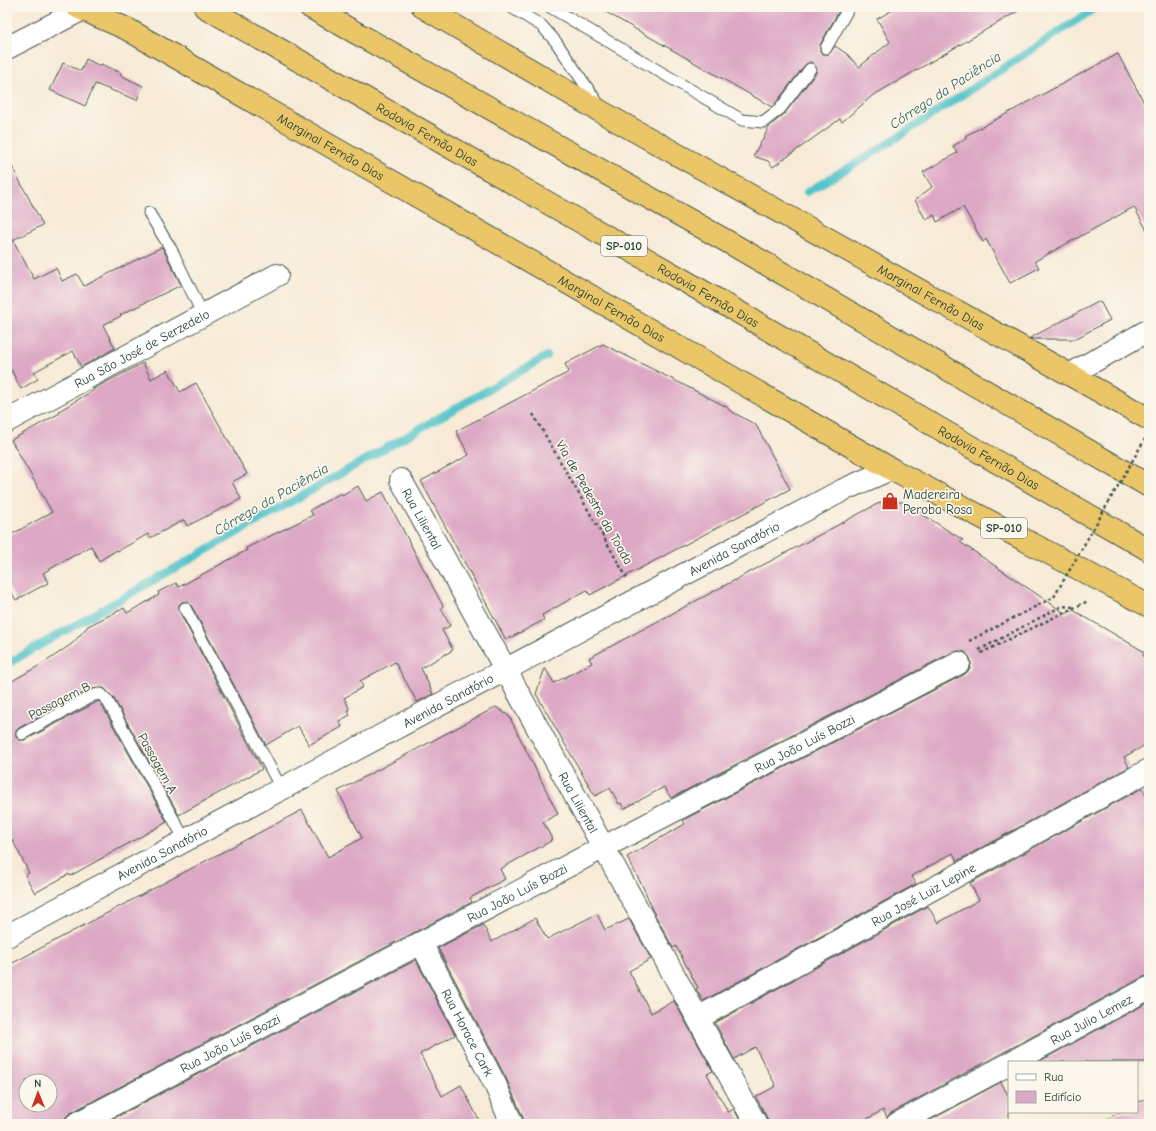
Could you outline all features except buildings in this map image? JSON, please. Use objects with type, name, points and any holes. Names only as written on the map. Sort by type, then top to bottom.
[{"type":"highway","name":"Rodovia Fernão Dias","points":[[205,7],[1149,550]]},
{"type":"highway","points":[[310,7],[737,247],[1149,486]]},
{"type":"highway","name":"Marginal Fernão Dias","points":[[423,7],[604,114],[1149,419]]},
{"type":"highway","name":"Marginal Fernão Dias","points":[[79,8],[133,33],[891,469],[1149,606]]},
{"type":"street","points":[[7,48],[79,8]]},
{"type":"street","name":"Rua São José de Serzedelo","points":[[7,421],[277,275]]},
{"type":"street","points":[[1071,374],[1149,330]]},
{"type":"street","name":"Avenida Sanatório","points":[[7,936],[281,788],[843,490],[891,469]]},
{"type":"street","name":"Rua Liliental","points":[[401,480],[756,1124]]},
{"type":"street","name":"Rua João Luís Bozzi","points":[[76,1124],[968,654]]},
{"type":"street","name":"Rua José Luiz Lepine","points":[[698,1018],[1149,770]]},
{"type":"street","name":"Rua Horace Cark","points":[[421,943],[495,1084],[512,1124]]},
{"type":"street","name":"Rua Julio Lemez","points":[[1014,1061],[1149,988]]},
{"type":"street","points":[[897,1124],[1008,1065]]},
{"type":"lane","points":[[511,7],[542,26],[556,42],[604,114]]},
{"type":"lane","points":[[550,7],[742,120],[763,122],[780,109],[810,69]]},
{"type":"lane","points":[[826,48],[849,7]]},
{"type":"lane","points":[[149,214],[171,249],[203,315]]},
{"type":"lane","points":[[185,608],[281,788]]},
{"type":"lane","name":"Passagem B","points":[[22,734],[94,695],[101,694],[107,700]]},
{"type":"lane","name":"Passagem A","points":[[107,700],[185,840]]},
{"type":"path","name":"Via de Pedestre da Toada","points":[[533,414],[639,599]]},
{"type":"path","points":[[968,654],[969,641],[1054,597],[1149,432]]},
{"type":"path","points":[[968,654],[1117,588]]},
{"type":"path","points":[[968,654],[1062,606],[1074,607]]},
{"type":"waterway","name":"Córrego da Paciência","points":[[807,192],[878,150],[1097,7]]},
{"type":"waterway","name":"Córrego da Paciência","points":[[7,664],[547,356]]},
{"type":"place","name":"Madereira Peroba Rosa","points":[[890,501]]}]
